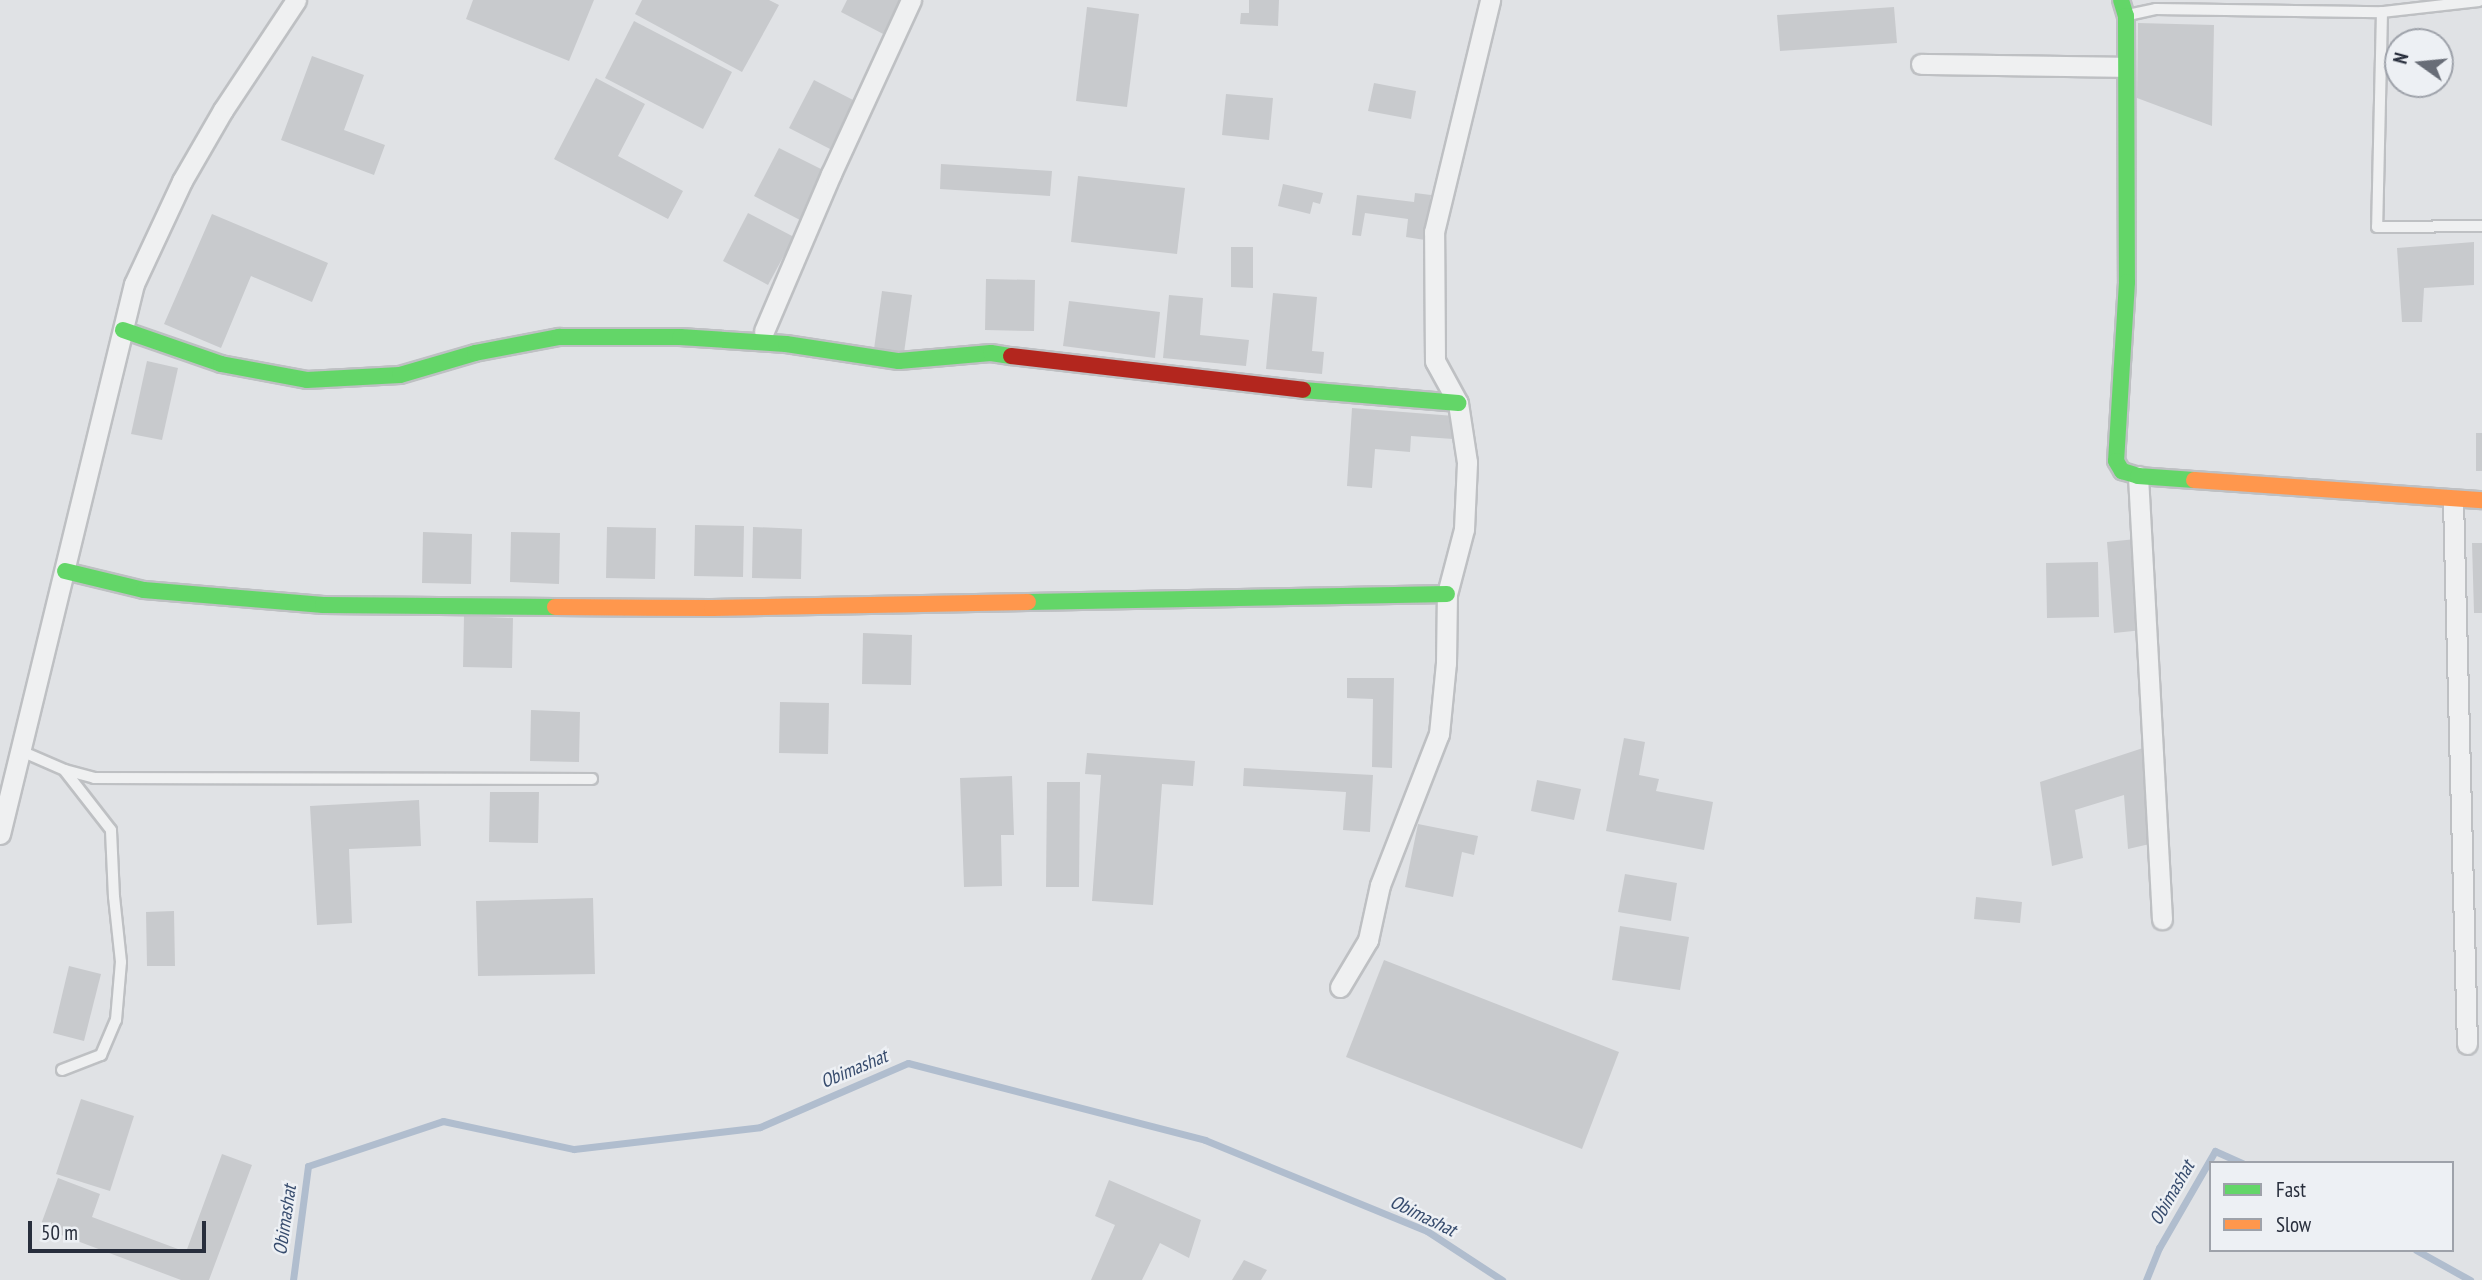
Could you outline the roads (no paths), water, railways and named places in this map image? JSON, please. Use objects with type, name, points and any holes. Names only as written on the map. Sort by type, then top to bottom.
[{"type":"street","points":[[0,834],[134,284],[182,181],[223,110],[296,0]]},
{"type":"street","points":[[764,331],[831,174],[911,0]]},
{"type":"street","points":[[1340,987],[1368,940],[1380,885],[1439,734],[1446,663],[1447,594],[1464,529],[1467,462],[1458,403],[1435,361],[1434,232],[1490,0]]},
{"type":"street","points":[[2121,0],[2126,16],[2124,67],[2127,282],[2116,461],[2122,471],[2138,475],[2453,500],[2482,500]]},
{"type":"street","points":[[1921,64],[2124,67]]},
{"type":"street","points":[[123,330],[221,364],[307,380],[400,375],[475,354],[559,337],[680,337],[786,344],[899,361],[991,353],[1241,385],[1458,403]]},
{"type":"street","points":[[2138,475],[2162,919]]},
{"type":"street","points":[[2453,500],[2467,1044]]},
{"type":"street","points":[[65,571],[144,590],[323,605],[712,608],[1447,594]]},
{"type":"lane","points":[[2126,16],[2156,9],[2382,12],[2479,1]]},
{"type":"lane","points":[[2382,12],[2376,227],[2482,226]]},
{"type":"lane","points":[[20,751],[65,770],[94,778],[592,779]]},
{"type":"lane","points":[[62,1070],[101,1055],[116,1020],[121,962],[111,831],[65,770]]},
{"type":"waterway","name":"Obimashat","points":[[293,1280],[308,1166],[443,1121],[574,1149],[760,1127],[908,1063],[1205,1140],[1427,1231],[1502,1280]]},
{"type":"waterway","name":"Obimashat","points":[[2209,1161],[2215,1151],[2238,1161]]},
{"type":"waterway","name":"Obimashat","points":[[2146,1280],[2159,1248],[2209,1161]]},
{"type":"waterway","name":"Obimashat","points":[[2420,1252],[2470,1280]]}]
